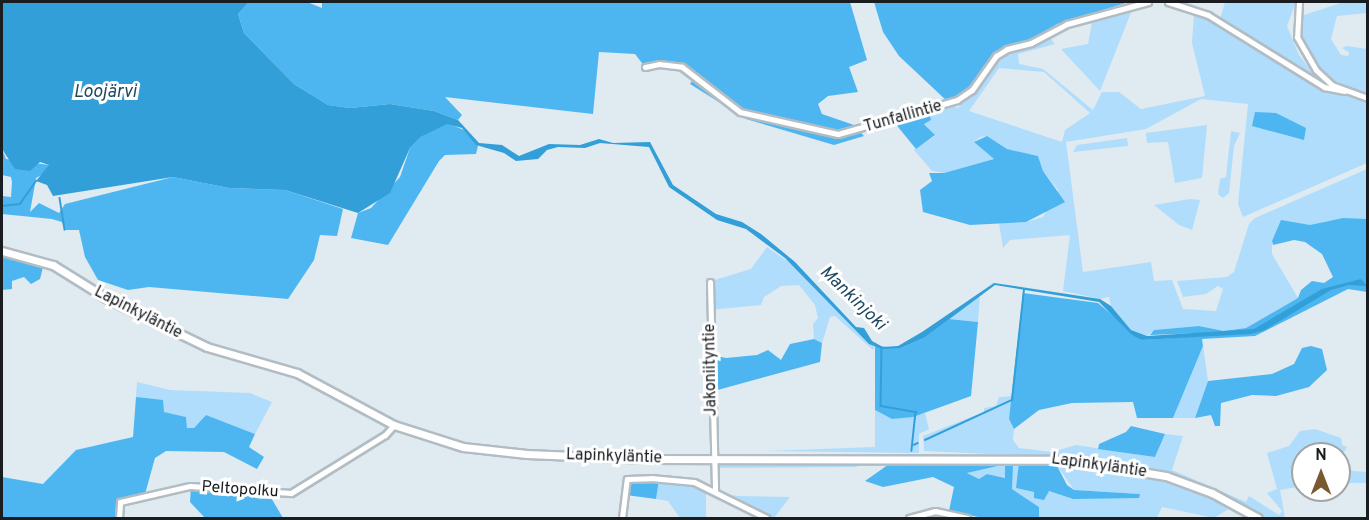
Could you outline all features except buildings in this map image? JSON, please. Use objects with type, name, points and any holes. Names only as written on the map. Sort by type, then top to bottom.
[{"type":"main road","name":"Lapinkyläntie","points":[[2,251],[53,265],[106,298],[207,347],[297,374],[394,425],[449,443],[508,452],[711,459],[1017,457],[1096,462],[1147,471],[1188,484],[1258,519]]},
{"type":"street","name":"Tunfallintie","points":[[645,67],[659,64],[682,68],[740,112],[838,134],[957,100],[972,90],[996,56],[1006,49],[1031,43],[1079,21],[1148,2]]},
{"type":"street","points":[[1168,2],[1208,15],[1324,87],[1368,98]]},
{"type":"street","points":[[1299,2],[1295,22],[1299,43],[1325,80],[1344,91]]},
{"type":"street","name":"Jakoniityntie","points":[[710,282],[711,459],[715,491]]},
{"type":"street","name":"Peltopolku","points":[[119,519],[120,502],[190,486],[291,493],[394,425]]},
{"type":"street","points":[[621,519],[627,479],[682,480],[715,491],[767,519]]},
{"type":"street","points":[[909,519],[935,512],[968,519]]},
{"type":"shaded area","points":[[249,2],[307,2],[322,8],[322,2],[850,2],[867,60],[849,67],[858,92],[828,96],[818,104],[822,114],[854,125],[864,136],[834,145],[746,119],[690,84],[695,76],[690,72],[673,66],[645,67],[635,54],[599,52],[593,114],[445,97],[462,115],[458,120],[434,111],[390,104],[350,108],[328,105],[294,84],[244,33],[238,14]]},
{"type":"shaded area","points":[[874,2],[1129,2],[1057,24],[1029,41],[994,54],[970,91],[948,102],[899,56],[883,32]]},
{"type":"shaded area","points":[[1225,2],[1296,2],[1287,26],[1299,55],[1316,77],[1220,19]]},
{"type":"shaded area","points":[[1344,2],[1367,2],[1367,13],[1337,16],[1331,39],[1341,55],[1348,56],[1349,52],[1342,48],[1347,46],[1367,49],[1367,95],[1324,76],[1298,32],[1298,17]]},
{"type":"shaded area","points":[[1132,10],[1100,91],[1061,49],[1088,44],[1092,23]]},
{"type":"shaded area","points":[[1194,13],[1206,16],[1322,89],[1367,101],[1367,163],[1243,217],[1238,204],[1248,104],[1201,99],[1146,129],[1066,142],[1083,272],[1151,262],[1154,281],[1172,280],[1183,309],[1216,311],[1223,289],[1218,286],[1206,294],[1183,297],[1177,281],[1227,277],[1234,272],[1249,224],[1255,218],[1367,169],[1367,219],[1326,221],[1272,241],[1272,254],[1298,298],[1246,328],[1224,331],[1199,326],[1154,330],[1147,336],[1131,330],[1111,306],[1109,297],[1100,299],[1063,291],[1070,235],[1010,240],[1003,248],[999,223],[1026,222],[1043,217],[1058,190],[1043,171],[1038,156],[1007,149],[987,136],[980,137],[974,142],[994,159],[944,173],[932,171],[914,150],[935,136],[924,123],[931,120],[929,112],[952,105],[958,108],[1005,55],[1049,37],[1055,44],[1018,54],[1019,64],[1043,69],[1093,110],[1102,92],[1119,92],[1141,109],[1205,96],[1192,43]],"holes":[[[999,68],[1044,72],[1090,113],[1065,130],[1062,142],[969,111]]]},
{"type":"shaded area","points":[[1255,112],[1276,113],[1306,128],[1304,140],[1252,126]]},
{"type":"shaded area","points":[[930,115],[931,120],[924,124],[935,135],[916,149],[894,122]]},
{"type":"shaded area","points":[[447,123],[464,130],[478,146],[476,154],[445,155],[439,161],[388,245],[351,238],[358,213],[371,208],[400,177],[410,148],[421,137]]},
{"type":"shaded area","points":[[1207,125],[1202,178],[1175,183],[1168,142],[1147,143],[1146,133]]},
{"type":"shaded area","points":[[1231,131],[1240,133],[1234,146],[1229,193],[1223,198],[1218,194],[1220,179],[1226,177]]},
{"type":"shaded area","points":[[987,136],[1007,149],[1038,156],[1043,171],[1065,202],[1026,222],[970,225],[923,212],[920,190],[932,181],[929,173],[944,173],[994,159],[974,142]]},
{"type":"shaded area","points":[[1127,138],[1128,146],[1073,152],[1077,145]]},
{"type":"shaded area","points":[[2,149],[6,159],[49,165],[47,172],[36,178],[30,212],[39,203],[59,213],[65,204],[173,177],[229,188],[285,190],[343,209],[337,236],[320,235],[314,260],[288,299],[149,287],[128,290],[98,280],[85,257],[79,230],[65,230],[62,222],[52,219],[2,214],[2,196],[11,197],[12,182],[11,177],[2,175]]},
{"type":"shaded area","points":[[1190,199],[1200,200],[1192,230],[1179,225],[1154,205]]},
{"type":"shaded area","points":[[1343,218],[1367,219],[1367,292],[1348,289],[1255,336],[1202,339],[1203,346],[1173,418],[1137,418],[1133,402],[1072,403],[1039,410],[1014,429],[1009,419],[1023,293],[1098,303],[1142,340],[1201,336],[1201,333],[1150,335],[1154,330],[1199,326],[1224,331],[1246,328],[1298,298],[1301,290],[1312,281],[1324,283],[1333,277],[1322,254],[1305,242],[1294,240],[1273,245],[1272,241],[1281,220],[1310,225]]},
{"type":"shaded area","points":[[767,247],[793,265],[875,346],[873,350],[835,316],[830,317],[822,343],[814,339],[813,324],[818,318],[815,305],[799,285],[781,286],[764,297],[761,305],[709,310],[708,282],[751,269]]},
{"type":"shaded area","points":[[2,255],[43,267],[40,279],[31,284],[24,277],[12,281],[12,289],[2,290]]},
{"type":"shaded area","points":[[980,294],[978,322],[949,319],[962,308]]},
{"type":"shaded area","points":[[949,319],[978,322],[971,396],[913,417],[892,419],[875,410],[875,346],[901,348],[924,338]]},
{"type":"shaded area","points":[[814,339],[822,343],[820,362],[714,391],[713,355],[726,358],[757,355],[768,350],[781,360],[790,344]]},
{"type":"shaded area","points":[[1203,346],[1208,381],[1195,418],[1173,418]]},
{"type":"shaded area","points":[[1311,346],[1322,349],[1327,370],[1309,387],[1276,396],[1252,395],[1221,403],[1220,426],[1215,426],[1211,415],[1195,418],[1208,381],[1272,374],[1294,364],[1302,348]]},
{"type":"shaded area","points":[[137,382],[170,390],[250,393],[272,402],[255,434],[206,415],[194,428],[187,428],[186,417],[163,412],[136,397]]},
{"type":"shaded area","points":[[1013,396],[1009,419],[1014,429],[1013,440],[1019,448],[1052,452],[1076,445],[1155,457],[1165,434],[1183,436],[1172,470],[1246,502],[1249,496],[1279,515],[1282,511],[1267,493],[1277,489],[1267,453],[1291,443],[1291,488],[1280,490],[1285,518],[1267,518],[1197,483],[1120,460],[924,451],[923,436],[984,412],[984,408],[996,406],[999,397]]},
{"type":"shaded area","points":[[136,397],[163,400],[164,412],[186,417],[187,428],[194,428],[206,415],[255,434],[249,447],[264,457],[257,469],[224,452],[166,451],[155,458],[145,494],[117,502],[117,518],[2,518],[2,477],[43,484],[76,450],[133,437]]},
{"type":"shaded area","points":[[875,410],[892,419],[925,413],[929,429],[919,434],[919,453],[767,451],[875,447]]},
{"type":"shaded area","points":[[1131,426],[1165,434],[1155,457],[1098,449],[1099,444],[1126,432]]},
{"type":"shaded area","points":[[1315,429],[1341,438],[1342,442],[1292,442],[1300,431]]},
{"type":"shaded area","points":[[1002,461],[1019,462],[1017,488],[1034,492],[1034,498],[1049,491],[1073,499],[1140,494],[1074,490],[1056,464],[1160,479],[1232,507],[1214,518],[1162,507],[1157,518],[1039,518],[1039,507],[1012,489],[1006,478],[987,474],[979,479],[967,473],[1001,465]]},
{"type":"shaded area","points":[[1002,461],[1002,465],[967,473],[979,479],[987,474],[1005,478],[1005,464],[1013,465],[1012,489],[1039,507],[1039,518],[983,518],[949,511],[954,487],[933,477],[883,487],[865,481],[892,462]]},
{"type":"shaded area","points":[[856,462],[857,467],[717,468],[715,464]]},
{"type":"shaded area","points":[[1019,462],[1056,464],[1067,485],[1074,490],[1140,494],[1139,498],[1073,499],[1049,491],[1044,500],[1034,498],[1034,492],[1016,488]]},
{"type":"shaded area","points":[[1351,469],[1367,472],[1367,483],[1351,483]]},
{"type":"shaded area","points":[[631,480],[659,480],[656,499],[626,495]]},
{"type":"shaded area","points":[[659,480],[706,490],[706,518],[680,518],[668,501],[656,499]]},
{"type":"shaded area","points":[[191,488],[270,496],[283,518],[205,518],[190,502]]},
{"type":"shaded area","points":[[732,495],[738,496],[790,497],[774,518]]},
{"type":"water","name":"Loojärvi","points":[[2,2],[249,2],[238,14],[244,33],[294,84],[328,105],[350,108],[390,104],[434,111],[458,120],[479,143],[502,145],[519,156],[549,144],[580,145],[599,139],[613,143],[650,142],[673,185],[716,214],[742,222],[761,234],[795,262],[856,327],[864,328],[872,341],[883,347],[898,346],[994,283],[1100,299],[1111,306],[1131,330],[1147,336],[1254,329],[1322,289],[1361,279],[1367,286],[1349,285],[1331,290],[1265,330],[1251,334],[1142,340],[1132,335],[1099,302],[995,285],[924,338],[901,348],[882,349],[869,344],[785,258],[746,229],[717,220],[669,187],[649,147],[600,143],[585,148],[558,147],[547,150],[538,159],[516,161],[504,153],[476,145],[462,128],[447,124],[421,137],[410,148],[390,193],[358,213],[285,190],[229,188],[173,177],[53,196],[47,185],[36,181],[49,165],[40,162],[30,171],[15,169],[2,149]]},
{"type":"waterway","points":[[2,206],[20,204],[36,181]]},
{"type":"waterway","points":[[60,198],[65,230]]},
{"type":"waterway","points":[[925,440],[1012,400],[1024,290]]},
{"type":"waterway","points":[[882,349],[881,406],[916,412],[912,451]]},
{"type":"waterway","points":[[914,445],[918,443]]},
{"type":"water label","name":"Mankinjoki","points":[[852,299]]}]
